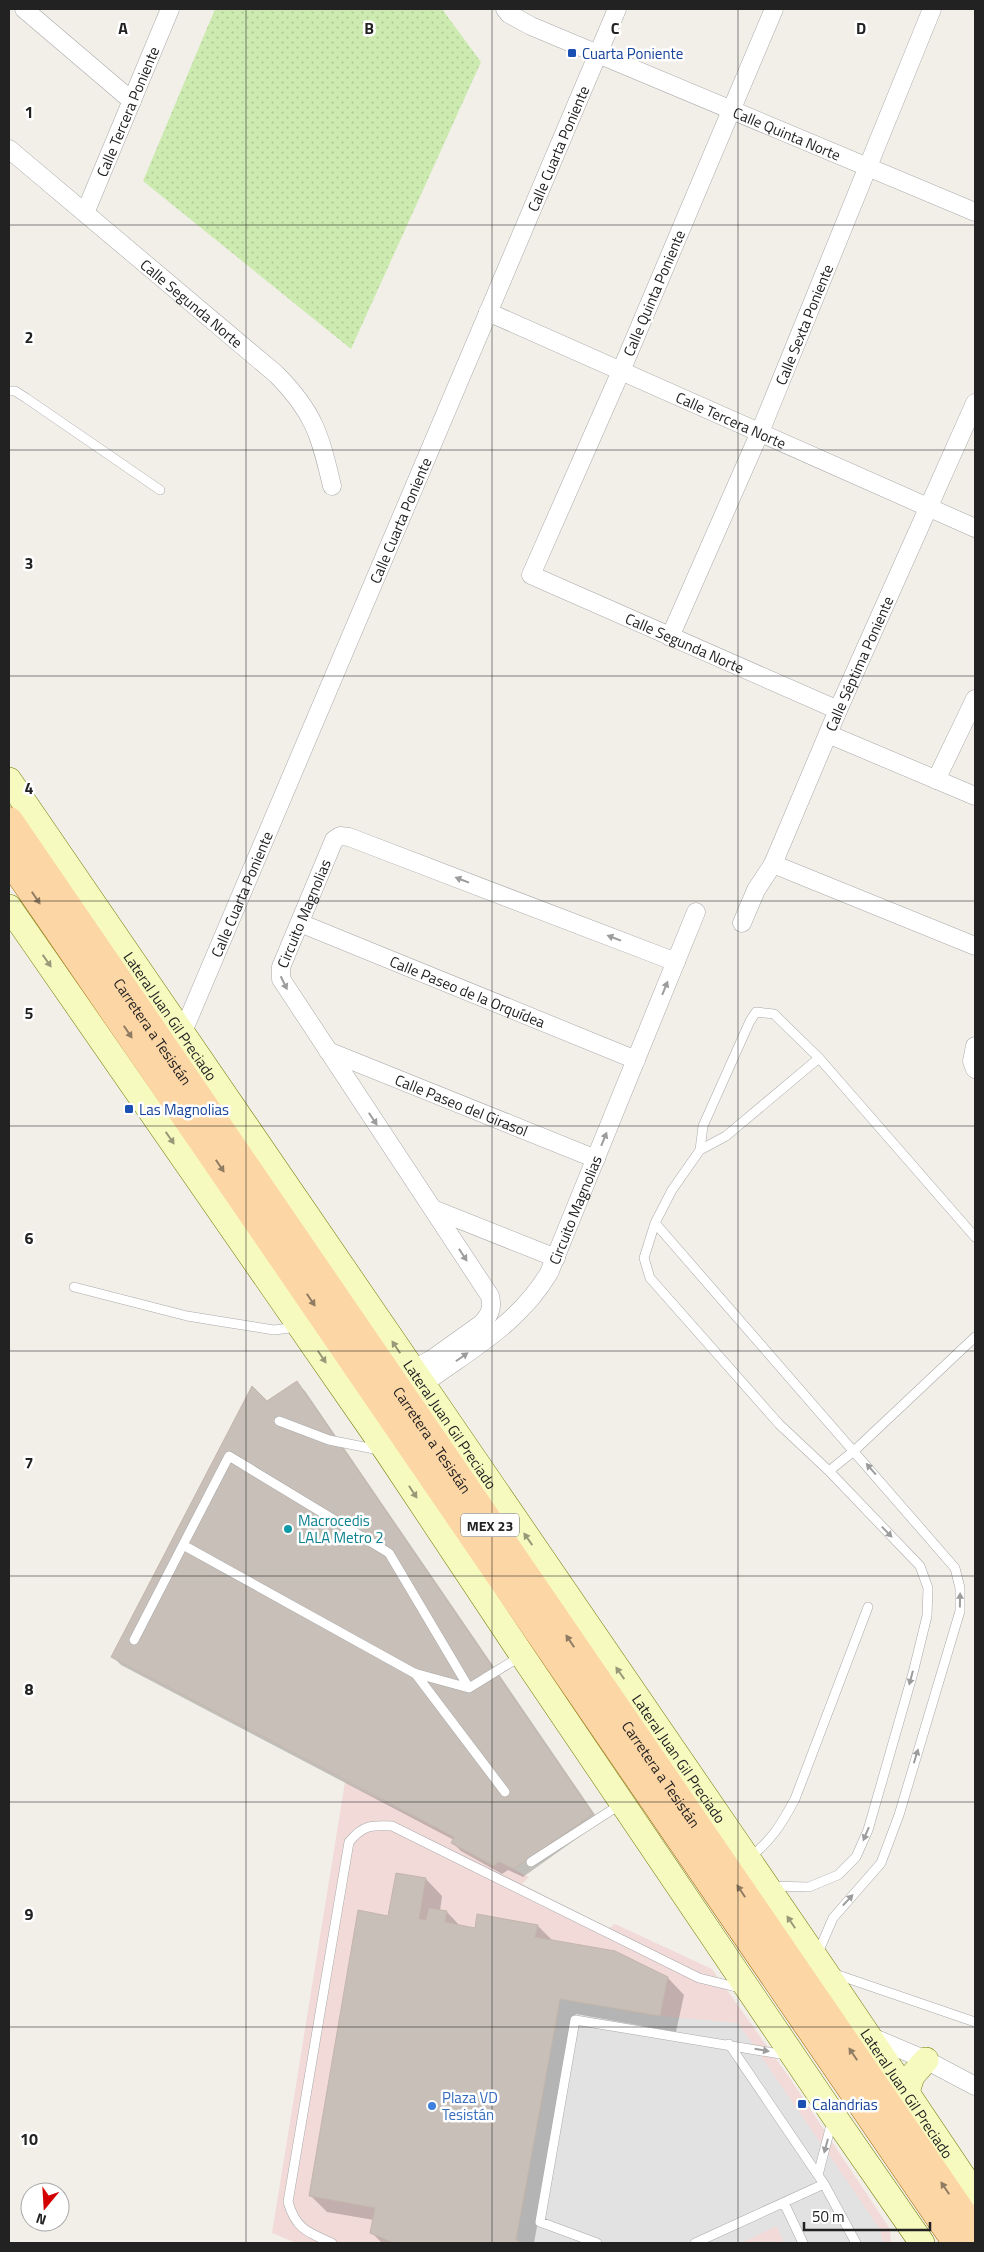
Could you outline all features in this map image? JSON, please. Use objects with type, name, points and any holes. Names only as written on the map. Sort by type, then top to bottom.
[{"type":"main road","name":"Lateral Juan Gil Preciado","points":[[9,780],[767,1886],[975,2194]]},
{"type":"main road","name":"Carretera a Tesistán","points":[[9,821],[290,1252],[965,2236]]},
{"type":"main road","name":"Carretera a Tesistán","points":[[9,858],[266,1216]]},
{"type":"main road","points":[[9,907],[230,1223],[387,1452],[522,1655],[795,2056],[906,2233],[922,2243]]},
{"type":"main road","points":[[230,1223],[266,1216],[287,1185]]},
{"type":"main road","points":[[272,1284],[290,1252],[328,1246]]},
{"type":"main road","name":"Carretera a Tesistán","points":[[290,1252],[829,2019],[965,2236]]},
{"type":"main road","points":[[907,2092],[912,2076],[926,2060]]},
{"type":"street","points":[[24,9],[132,101]]},
{"type":"street","name":"Calle Tercera Poniente","points":[[86,213],[170,9]]},
{"type":"street","name":"Calle Quinta Norte","points":[[505,9],[531,26],[975,212]]},
{"type":"street","name":"Calle Cuarta Poniente","points":[[182,1034],[617,9]]},
{"type":"street","name":"Calle Quinta Poniente","points":[[531,575],[774,9]]},
{"type":"street","name":"Calle Sexta Poniente","points":[[670,636],[760,432],[932,9]]},
{"type":"street","name":"Calle Segunda Norte","points":[[9,149],[276,374],[295,393],[311,418],[322,442],[332,486]]},
{"type":"street","name":"Calle Tercera Norte","points":[[488,312],[975,528]]},
{"type":"street","name":"Calle Séptima Poniente","points":[[742,923],[756,890],[773,864],[838,710],[975,402]]},
{"type":"street","name":"Calle Segunda Norte","points":[[531,575],[838,710]]},
{"type":"street","points":[[936,780],[975,699]]},
{"type":"street","points":[[828,734],[975,796]]},
{"type":"street","name":"Circuito Magnolias","points":[[417,1377],[432,1360],[481,1324],[491,1310],[490,1296],[281,979],[281,967],[334,840],[340,836],[349,837],[676,962]]},
{"type":"street","points":[[773,864],[975,946]]},
{"type":"street","name":"Circuito Magnolias","points":[[417,1377],[503,1328],[539,1289],[556,1258],[696,912]]},
{"type":"street","name":"Calle Paseo de la Orquídea","points":[[300,923],[636,1060]]},
{"type":"street","points":[[975,1046],[972,1061],[975,1069]]},
{"type":"street","name":"Calle Paseo del Girasol","points":[[328,1051],[596,1159]]},
{"type":"street","points":[[433,1209],[556,1258]]},
{"type":"street","points":[[829,2019],[926,2060],[975,2086]]},
{"type":"lane","points":[[9,392],[15,391],[26,398],[160,490]]},
{"type":"lane","points":[[700,1150],[703,1126],[750,1021],[756,1012],[774,1014],[819,1058],[975,1236]]},
{"type":"lane","points":[[767,1886],[810,1887],[838,1876],[856,1857],[868,1830],[927,1616],[928,1588],[920,1566],[829,1471],[780,1424],[650,1278],[644,1258],[656,1223],[672,1190],[700,1150],[726,1136],[819,1058]]},
{"type":"lane","points":[[656,1223],[855,1450],[955,1568],[960,1588],[960,1611],[899,1815],[881,1863],[833,1918],[820,1964],[975,2022]]},
{"type":"lane","points":[[74,1287],[187,1316],[274,1330],[301,1326]]},
{"type":"lane","points":[[829,1471],[855,1450],[975,1337]]},
{"type":"lane","points":[[279,1421],[329,1440],[387,1452]]},
{"type":"lane","points":[[134,1640],[229,1456],[389,1553],[469,1688]]},
{"type":"lane","points":[[183,1545],[414,1673],[469,1688],[522,1655]]},
{"type":"lane","points":[[748,1859],[767,1844],[775,1834],[795,1799],[868,1607]]},
{"type":"lane","points":[[414,1673],[505,1792]]},
{"type":"lane","points":[[531,1862],[623,1803]]},
{"type":"lane","points":[[332,2243],[304,2231],[293,2218],[288,2202],[349,1842],[358,1830],[373,1825],[392,1826],[699,1978],[748,1989]]},
{"type":"lane","points":[[597,2243],[540,2222],[574,2020],[795,2056]]},
{"type":"lane","points":[[729,2044],[824,2184],[856,2243]]},
{"type":"lane","points":[[818,2175],[834,2116]]},
{"type":"lane","points":[[695,2243],[824,2184]]},
{"type":"lane","points":[[784,2203],[803,2243]]},
{"type":"shaded area","points":[[345,1782],[454,1837],[451,1843],[493,1866],[499,1862],[529,1877],[522,1884],[607,1929],[615,1924],[712,1969],[789,2077],[890,2229],[891,2243],[296,2243],[272,2233]]},
{"type":"shaded area","points":[[560,1999],[660,2016],[738,2023],[880,2229],[883,2243],[784,2243],[777,2226],[741,2243],[523,2243],[516,2240]]},
{"type":"green space","points":[[215,9],[442,9],[481,62],[351,349],[143,181]]},
{"type":"building","name":"Macrocedis LALA Metro 2","points":[[297,1381],[593,1814],[514,1869],[499,1862],[494,1866],[451,1843],[454,1837],[111,1657],[252,1386],[267,1401]]},
{"type":"building","name":"Plaza VD Tesistán","points":[[396,1873],[426,1878],[419,1919],[426,1920],[429,1908],[447,1911],[445,1922],[475,1928],[477,1914],[538,1925],[535,1937],[615,1951],[668,1977],[660,2016],[560,1999],[516,2240],[523,2243],[394,2243],[370,2233],[375,2208],[309,2196],[358,1910],[388,1916]]},
{"type":"place","name":"Cuarta Poniente","points":[[572,53]]},
{"type":"place","name":"Las Magnolias","points":[[129,1109]]},
{"type":"place","name":"Macrocedis LALA Metro 2","points":[[288,1529]]},
{"type":"place","name":"Calandrias","points":[[802,2104]]},
{"type":"place","name":"Plaza VD Tesistán","points":[[432,2106]]}]
